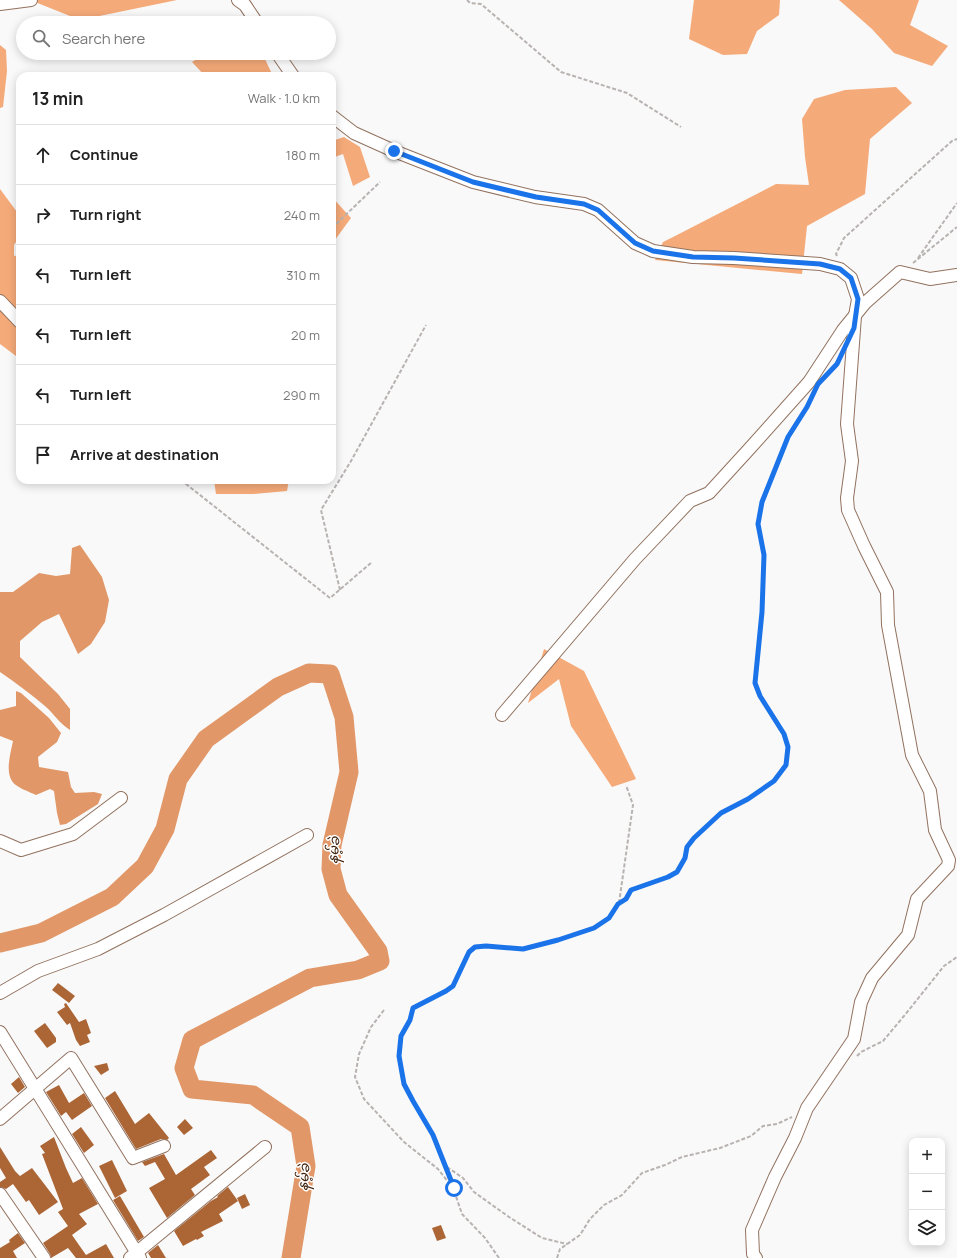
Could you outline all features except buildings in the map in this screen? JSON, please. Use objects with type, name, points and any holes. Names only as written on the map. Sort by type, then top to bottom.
[{"type":"street","points":[[0,4],[31,0]]},
{"type":"street","points":[[238,0],[245,6],[252,16]]},
{"type":"street","points":[[282,60],[290,72]]},
{"type":"street","points":[[336,119],[354,133],[394,151],[473,182],[536,197],[584,204],[598,210],[635,243],[653,251],[693,257],[734,258],[820,264],[840,269],[851,278],[858,299],[855,316],[847,424],[852,461],[847,498],[848,510],[864,546],[888,592],[888,625],[912,755],[930,791],[935,830],[949,860],[948,866],[917,899],[908,935],[872,978],[862,1002],[854,1039],[807,1108],[795,1138],[775,1177],[752,1230],[753,1254],[756,1258]]},
{"type":"street","points":[[502,715],[635,559],[690,501],[709,493],[809,382],[844,330],[865,303],[900,272],[930,279],[957,275]]},
{"type":"street","points":[[0,301],[16,318]]},
{"type":"street","points":[[0,841],[21,850],[73,834],[121,798]]},
{"type":"street","points":[[0,993],[38,971],[98,949],[164,915],[307,835]]},
{"type":"street","points":[[0,1032],[36,1089],[135,1256],[265,1147]]},
{"type":"street","points":[[0,1119],[71,1058],[133,1158],[164,1146]]},
{"type":"street","points":[[0,1194],[44,1258]]},
{"type":"path","points":[[467,0],[470,3],[481,4],[561,72],[627,93],[682,127]]},
{"type":"path","points":[[840,269],[836,254],[844,238],[952,141],[957,139]]},
{"type":"path","points":[[336,224],[380,182]]},
{"type":"path","points":[[916,261],[957,203]]},
{"type":"path","points":[[900,272],[957,228]]},
{"type":"path","points":[[340,590],[321,510],[351,460],[426,325]]},
{"type":"path","points":[[832,369],[837,364],[842,352]]},
{"type":"path","points":[[618,904],[626,899],[631,890],[668,877],[677,872],[685,858],[687,847],[694,838],[721,813],[748,799],[774,781],[786,765],[788,747],[784,734],[760,696],[755,683],[762,612],[764,562],[758,524],[762,502],[788,437],[816,390]]},
{"type":"path","points":[[186,484],[330,598],[372,562]]},
{"type":"path","points":[[499,1258],[485,1238],[462,1214],[454,1188],[433,1135],[404,1084],[399,1056],[401,1036],[410,1020],[413,1008],[453,986],[469,952],[475,947],[486,946],[523,949],[558,940],[594,928],[609,918],[618,904],[633,805],[626,785]]},
{"type":"path","points":[[854,1059],[861,1052],[883,1040],[944,966],[957,957]]},
{"type":"path","points":[[384,1010],[371,1027],[360,1054],[356,1077],[364,1099],[404,1142],[438,1169],[454,1188]]},
{"type":"path","points":[[558,1258],[560,1249],[580,1235],[590,1219],[604,1205],[622,1195],[642,1173],[682,1157],[720,1148],[752,1136],[762,1126],[777,1124],[794,1116]]},
{"type":"path","points":[[446,1167],[463,1178],[474,1192],[509,1217],[542,1238],[567,1244]]},
{"type":"shaded area","points":[[30,0],[177,0],[99,16],[70,16]]},
{"type":"shaded area","points":[[694,0],[780,0],[779,15],[757,31],[747,54],[723,55],[689,39]]},
{"type":"shaded area","points":[[839,0],[919,0],[910,25],[948,46],[932,66],[894,53],[872,29]]},
{"type":"shaded area","points":[[0,45],[6,50],[7,71],[3,107],[0,108]]},
{"type":"shaded area","points":[[195,60],[265,60],[271,72],[201,72],[192,62]]},
{"type":"shaded area","points":[[896,87],[912,103],[870,139],[865,194],[807,226],[802,274],[655,260],[663,242],[776,184],[809,185],[802,119],[814,99],[845,90]]},
{"type":"shaded area","points":[[344,137],[360,147],[370,177],[353,186],[343,154],[336,157],[336,140]]},
{"type":"shaded area","points":[[0,189],[16,211],[16,242],[14,245],[14,256],[16,256],[16,356],[0,344]]},
{"type":"shaded area","points":[[336,201],[351,218],[336,239]]},
{"type":"shaded area","points":[[215,484],[288,484],[287,491],[253,494],[216,494]]},
{"type":"shaded area","points":[[80,545],[102,577],[109,600],[105,622],[91,644],[78,654],[59,614],[42,622],[20,641],[20,657],[58,694],[70,709],[70,730],[40,702],[0,672],[0,592],[13,592],[39,573],[56,576],[70,574],[72,548]]},
{"type":"shaded area","points":[[544,649],[584,671],[636,779],[612,787],[571,726],[559,679],[528,703]]},
{"type":"shaded area","points":[[16,691],[21,693],[49,718],[61,733],[57,742],[38,757],[39,767],[68,772],[71,787],[75,793],[94,792],[102,794],[98,804],[66,824],[60,825],[54,791],[50,789],[36,795],[16,785],[10,777],[9,761],[13,741],[0,736],[0,710],[16,706]]},
{"type":"waterway","name":"နမ့်ခဲ","points":[[0,943],[41,933],[112,897],[145,866],[165,829],[178,779],[206,739],[278,687],[309,673],[330,674],[344,717],[349,772],[332,845],[331,869],[338,895],[378,951],[380,961],[358,970],[310,978],[192,1040],[184,1068],[192,1089],[253,1095],[300,1127],[306,1166],[291,1258]]},
{"type":"route","points":[[394,151],[473,182],[536,197],[584,204],[598,210],[635,243],[653,251],[693,257],[734,258],[820,264],[840,269],[851,278],[858,299],[854,328],[837,364],[818,384],[807,407],[788,437],[762,502],[758,524],[764,555],[762,612],[755,683],[760,696],[784,734],[788,747],[786,765],[774,781],[748,799],[721,813],[694,838],[687,847],[685,858],[677,872],[668,877],[631,890],[626,899],[618,904],[609,918],[594,928],[558,940],[523,949],[486,946],[475,947],[469,952],[453,986],[413,1008],[410,1020],[401,1036],[399,1056],[404,1084],[433,1135],[454,1188]]}]
